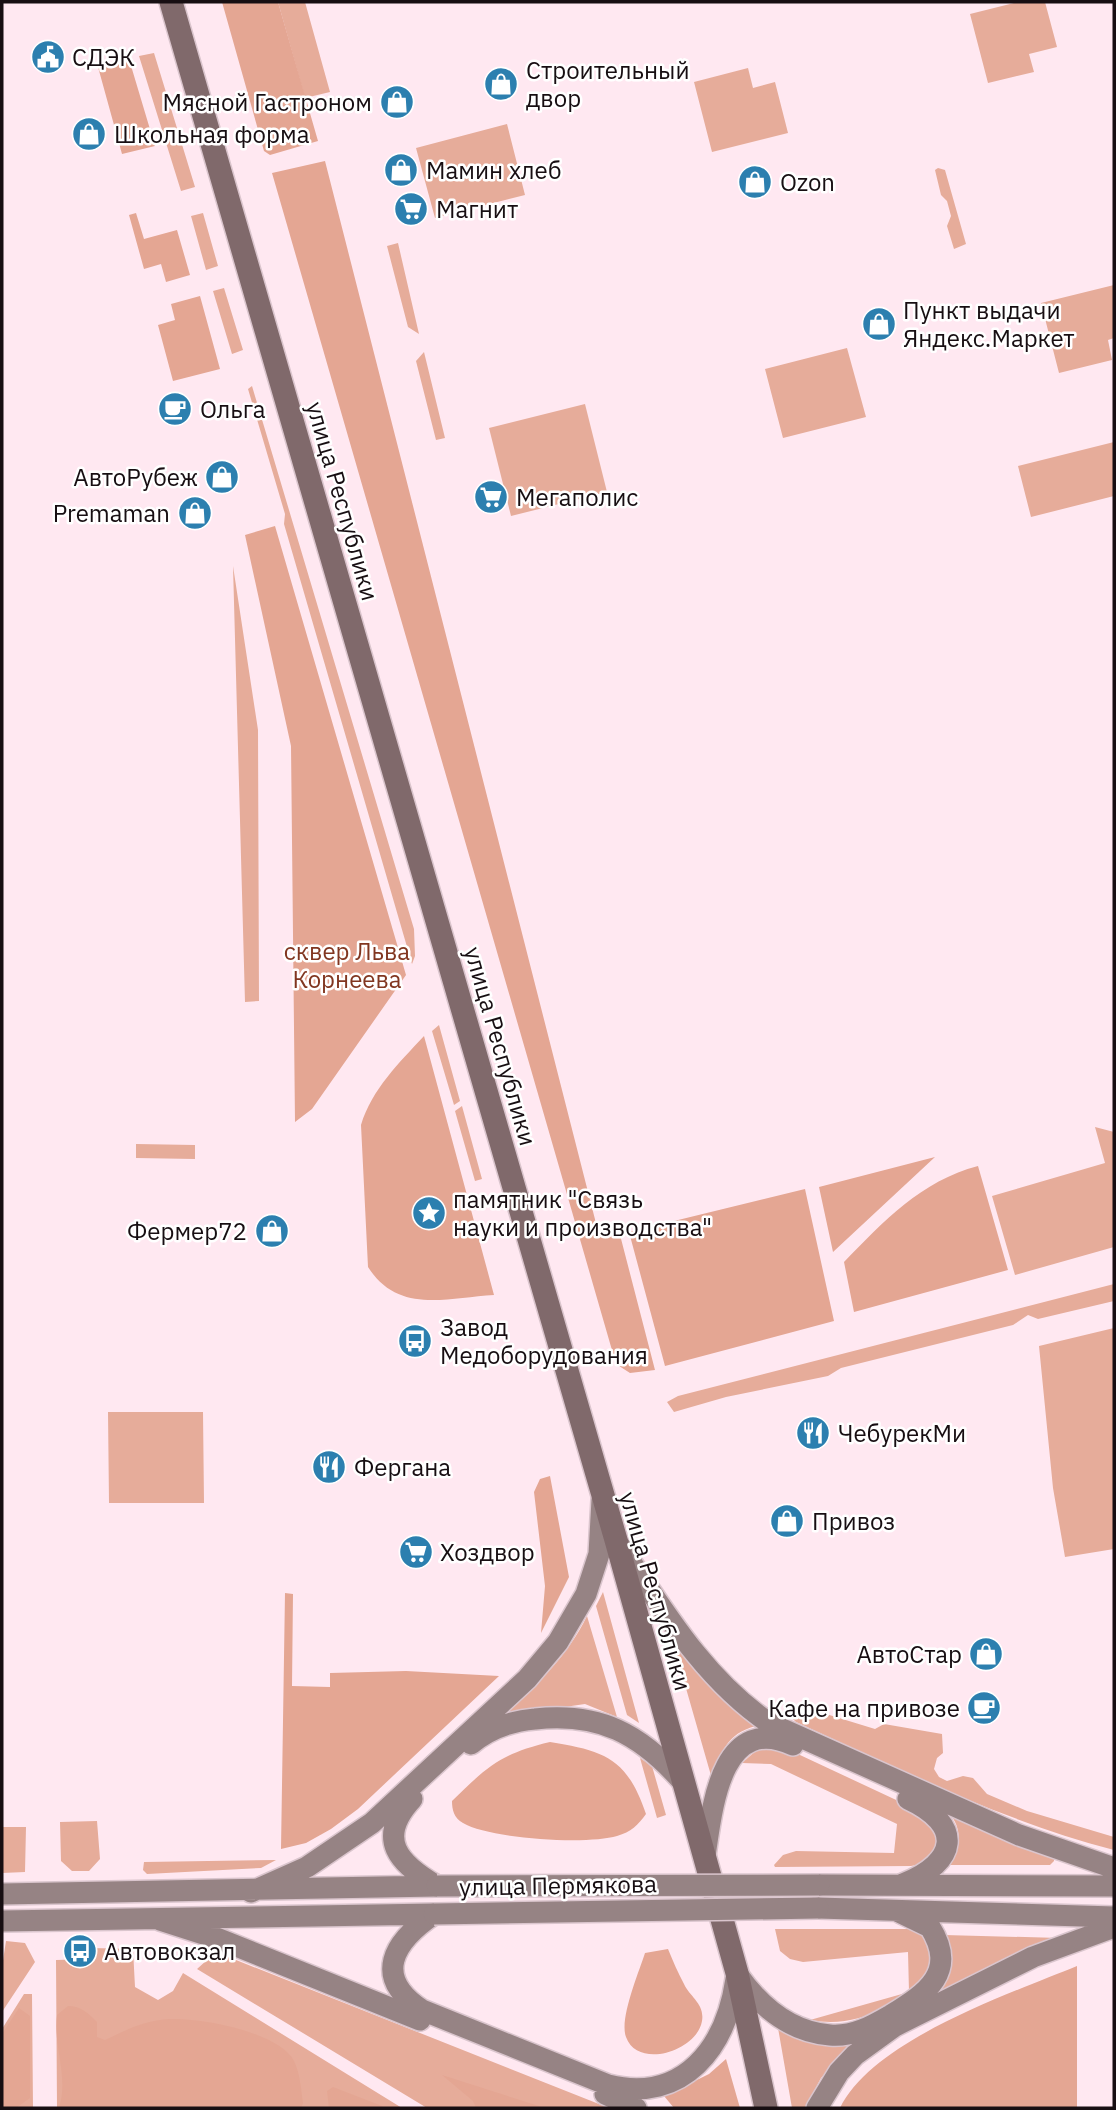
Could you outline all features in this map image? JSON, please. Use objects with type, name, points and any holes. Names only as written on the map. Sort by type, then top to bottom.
[{"type":"main road","name":"улица Республики","points":[[170,2],[616,1540],[737,1973],[766,2108]]},
{"type":"main road","points":[[251,1892],[307,1867],[338,1849],[372,1823],[527,1679],[558,1642],[586,1594],[599,1554],[602,1494]]},
{"type":"main road","points":[[616,1540],[688,1646],[723,1685],[769,1723],[1019,1835],[1114,1868]]},
{"type":"main road","points":[[437,1886],[412,1872],[400,1858],[392,1831],[398,1817],[482,1734],[520,1720],[556,1717],[594,1719],[626,1732],[662,1759],[682,1781]]},
{"type":"main road","points":[[705,1856],[716,1793],[731,1758],[752,1740],[765,1737],[783,1741],[924,1806],[936,1815],[945,1825],[949,1837],[946,1851],[929,1871],[903,1884]]},
{"type":"main road","name":"улица Пермякова","points":[[2,1894],[251,1892],[437,1886],[1114,1886]]},
{"type":"main road","name":"улица Пермякова","points":[[2,1921],[818,1908],[1114,1917]]},
{"type":"main road","points":[[737,1973],[759,2002],[794,2025],[830,2035],[850,2034],[872,2026],[926,1992],[939,1973],[940,1949],[930,1927],[897,1912]]},
{"type":"main road","points":[[434,1914],[414,1928],[397,1947],[392,1974],[403,1997],[422,2010],[575,2072],[628,2090],[656,2087],[695,2068],[726,2026],[737,1973]]},
{"type":"main road","points":[[160,1920],[219,1939],[636,2108]]},
{"type":"main road","points":[[817,2108],[832,2082],[855,2055],[895,2026],[1033,1957],[1114,1927]]},
{"type":"shaded area","points":[[278,2],[305,2],[330,92],[305,98]]},
{"type":"shaded area","points":[[1018,2],[1045,2],[1057,47],[1029,54],[1034,72],[988,83],[970,14]]},
{"type":"shaded area","points":[[154,53],[195,187],[181,191],[139,56]]},
{"type":"shaded area","points":[[748,68],[753,88],[775,82],[788,133],[712,152],[694,82]]},
{"type":"shaded area","points":[[507,124],[525,195],[435,218],[416,148]]},
{"type":"shaded area","points":[[935,170],[945,170],[966,244],[954,249],[947,226],[951,216],[947,201],[941,195]]},
{"type":"shaded area","points":[[203,213],[218,266],[206,270],[191,216]]},
{"type":"shaded area","points":[[398,243],[419,334],[408,327],[387,246]]},
{"type":"shaded area","points":[[1114,285],[1114,338],[1108,340],[1112,360],[1059,373],[1041,303]]},
{"type":"shaded area","points":[[224,288],[243,350],[232,354],[213,291]]},
{"type":"shaded area","points":[[847,348],[866,417],[783,438],[765,369]]},
{"type":"shaded area","points":[[424,352],[445,438],[436,440],[416,361]]},
{"type":"shaded area","points":[[252,386],[414,929],[415,956],[412,964],[284,524],[285,514],[248,389]]},
{"type":"shaded area","points":[[585,404],[607,492],[511,516],[489,428]]},
{"type":"shaded area","points":[[1114,442],[1114,496],[1031,517],[1018,466]]},
{"type":"shaded area","points":[[233,566],[258,730],[259,1001],[245,1002]]},
{"type":"shaded area","points":[[439,1025],[460,1101],[454,1105],[432,1031]]},
{"type":"shaded area","points":[[462,1106],[482,1179],[475,1181],[455,1111]]},
{"type":"shaded area","points":[[1095,1127],[1114,1132],[1114,1247],[1015,1275],[992,1196],[1105,1163]]},
{"type":"shaded area","points":[[136,1144],[195,1145],[195,1159],[136,1158]]},
{"type":"shaded area","points":[[1114,1284],[1114,1301],[1038,1319],[1028,1315],[1013,1325],[841,1368],[828,1376],[726,1397],[674,1412],[667,1402],[678,1396]]},
{"type":"shaded area","points":[[1114,1328],[1114,1549],[1065,1557],[1053,1488],[1039,1346]]},
{"type":"shaded area","points":[[108,1412],[203,1412],[204,1503],[109,1503]]},
{"type":"shaded area","points":[[603,1592],[639,1723],[627,1715],[596,1606]]},
{"type":"shaded area","points":[[587,1616],[617,1717],[585,1704],[502,1716],[560,1658]]},
{"type":"shaded area","points":[[671,1636],[738,1712],[756,1726],[738,1734],[726,1745],[712,1779]]},
{"type":"shaded area","points":[[800,1706],[875,1729],[884,1724],[942,1734],[943,1753],[937,1758],[934,1769],[939,1777],[947,1781],[963,1776],[973,1778],[987,1794],[1027,1811],[1114,1837],[1114,1850],[1032,1825],[874,1758],[796,1722],[789,1715]]},
{"type":"shaded area","points":[[759,1748],[785,1748],[924,1813],[939,1827],[937,1850],[921,1864],[911,1866],[775,1867],[783,1855],[796,1851],[894,1853],[897,1824],[771,1764],[742,1763]]},
{"type":"shaded area","points":[[640,1758],[652,1766],[666,1815],[657,1818]]},
{"type":"shaded area","points":[[949,1813],[1054,1858],[1054,1861],[1050,1865],[949,1865],[959,1839],[957,1826]]},
{"type":"shaded area","points":[[97,1821],[100,1859],[89,1871],[72,1871],[61,1861],[60,1822]]},
{"type":"shaded area","points":[[2,1827],[26,1827],[25,1872],[2,1873]]},
{"type":"shaded area","points":[[276,1860],[261,1868],[147,1874],[143,1870],[144,1862]]},
{"type":"shaded area","points":[[775,1929],[919,1929],[932,1948],[930,1974],[909,1991],[908,1952],[803,1962],[790,1959],[780,1951]]},
{"type":"shaded area","points":[[944,1935],[1060,1938],[940,1992],[946,1977]]},
{"type":"shaded area","points":[[6,1941],[25,1943],[35,1962],[2,2012],[2,1967]]},
{"type":"shaded area","points":[[92,1948],[133,1949],[135,1987],[158,2000],[173,1991],[183,1973],[402,2108],[57,2108],[56,1960],[92,1959]]},
{"type":"shaded area","points":[[216,1952],[609,2108],[427,2108],[197,1969]]},
{"type":"shaded area","points":[[907,1992],[890,2005],[860,2018],[828,2022],[810,2020]]},
{"type":"shaded area","points":[[24,1994],[32,1994],[33,2108],[2,2108],[2,2029]]},
{"type":"shaded area","points":[[778,2028],[811,2042],[851,2045],[821,2078],[805,2108],[792,2108]]},
{"type":"green space","points":[[222,2],[278,2],[318,141],[270,155],[264,151]]},
{"type":"green space","points":[[129,59],[155,146],[122,154],[98,67]]},
{"type":"green space","points":[[325,161],[599,1235],[619,1231],[655,1370],[630,1373],[616,1364],[272,173]]},
{"type":"green space","points":[[136,213],[144,239],[177,230],[190,275],[166,282],[161,264],[144,269],[129,215]]},
{"type":"green space","points":[[200,296],[220,369],[173,381],[158,325],[175,320],[171,304]]},
{"type":"green space","name":"сквер Льва Корнеева","points":[[275,526],[406,975],[312,1109],[295,1122],[291,746],[245,535]]},
{"type":"green space","name":"сквер Льва Корнеева","points":[[424,1036],[494,1295],[441,1300],[408,1297],[393,1292],[380,1282],[368,1267],[361,1125],[379,1088]]},
{"type":"green space","points":[[935,1157],[833,1252],[819,1187]]},
{"type":"green space","points":[[978,1166],[1008,1270],[854,1312],[844,1262],[889,1218],[921,1192]]},
{"type":"green space","points":[[805,1189],[834,1321],[665,1366],[629,1232]]},
{"type":"green space","points":[[550,1476],[569,1577],[541,1633],[545,1586],[534,1492],[540,1479]]},
{"type":"green space","points":[[285,1593],[293,1594],[292,1686],[330,1687],[330,1673],[406,1671],[499,1676],[358,1809],[306,1843],[281,1849]]},
{"type":"green space","points":[[550,1742],[586,1749],[612,1760],[631,1780],[639,1795],[646,1814],[640,1822],[617,1836],[562,1840],[494,1833],[476,1829],[457,1819],[452,1801],[475,1779],[496,1763],[519,1751]]},
{"type":"green space","points":[[668,1949],[684,1984],[699,2005],[702,2021],[698,2032],[679,2048],[667,2053],[642,2053],[633,2047],[626,2037],[627,2008],[645,1953]]},
{"type":"green space","points":[[1077,1966],[1077,2108],[840,2108],[857,2084],[881,2061],[912,2041],[981,2005]]},
{"type":"green space","points":[[68,2006],[81,2009],[97,2022],[97,2037],[105,2040],[145,2023],[174,2019],[233,2027],[271,2041],[285,2050],[294,2061],[301,2087],[301,2108],[59,2108],[62,2073],[57,2015]]},
{"type":"green space","points":[[19,2008],[30,2016],[30,2098],[16,2108],[2,2108],[2,2034]]},
{"type":"green space","points":[[726,2059],[740,2108],[674,2108],[664,2096],[709,2074]]},
{"type":"green space","points":[[442,2075],[545,2108],[476,2108],[473,2101]]},
{"type":"green space","points":[[333,2087],[385,2108],[329,2108],[327,2091]]},
{"type":"place","name":"СДЭК","points":[[48,57]]},
{"type":"place","name":"Строительный двор","points":[[501,84]]},
{"type":"place","name":"Мясной Гастроном","points":[[397,102]]},
{"type":"place","name":"Школьная форма","points":[[89,134]]},
{"type":"place","name":"Мамин хлеб","points":[[401,170]]},
{"type":"place","name":"Ozon","points":[[755,182]]},
{"type":"place","name":"Магнит","points":[[411,209]]},
{"type":"place","name":"Пункт выдачи Яндекс.Маркет","points":[[879,324]]},
{"type":"place","name":"Ольга","points":[[175,409]]},
{"type":"place","name":"АвтоРубеж","points":[[222,477]]},
{"type":"place","name":"Мегаполис","points":[[491,497]]},
{"type":"place","name":"Premaman","points":[[195,513]]},
{"type":"place","name":"памятник \"Связь науки и производства\"","points":[[429,1213]]},
{"type":"place","name":"Фермер72","points":[[272,1231]]},
{"type":"place","name":"Завод Медоборудования","points":[[415,1341]]},
{"type":"place","name":"ЧебурекМи","points":[[813,1433]]},
{"type":"place","name":"Фергана","points":[[329,1467]]},
{"type":"place","name":"Привоз","points":[[787,1521]]},
{"type":"place","name":"Хоздвор","points":[[416,1552]]},
{"type":"place","name":"АвтоСтар","points":[[986,1654]]},
{"type":"place","name":"Кафе на привозе","points":[[984,1708]]},
{"type":"place","name":"Автовокзал","points":[[80,1951]]}]
